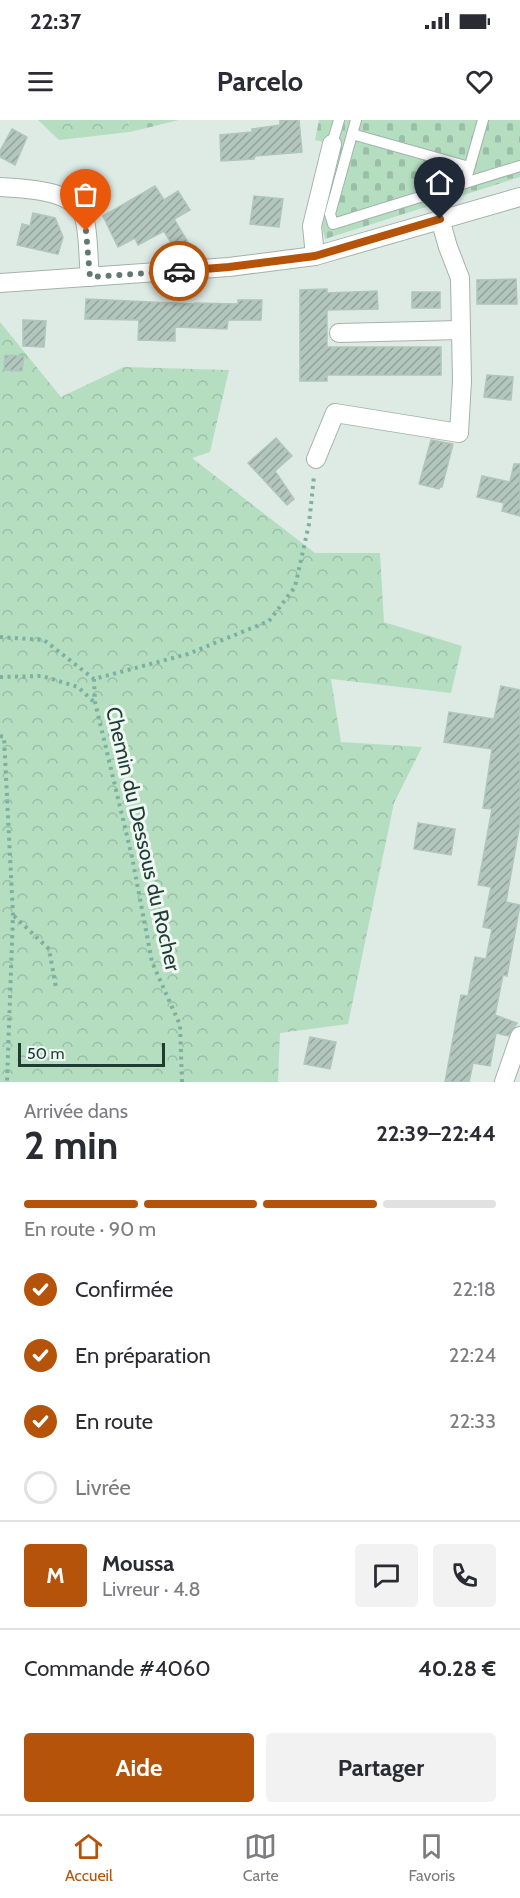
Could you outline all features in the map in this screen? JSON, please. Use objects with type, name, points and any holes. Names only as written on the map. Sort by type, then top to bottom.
[{"type":"street","points":[[315,256],[312,226],[332,144]]},
{"type":"street","points":[[0,187],[51,192],[76,207],[85,218],[90,277]]},
{"type":"street","points":[[0,283],[229,267],[315,256],[520,197]]},
{"type":"street","points":[[316,459],[335,413],[459,433],[462,381],[460,278],[440,219]]},
{"type":"street","points":[[339,333],[460,330]]},
{"type":"street","points":[[504,1082],[520,1036]]},
{"type":"lane","points":[[332,144],[339,120]]},
{"type":"lane","points":[[357,120],[330,214],[333,224],[520,166]]},
{"type":"lane","points":[[465,183],[483,120]]},
{"type":"lane","points":[[352,134],[469,167]]},
{"type":"path","points":[[94,679],[189,654],[269,621],[295,587],[309,524],[316,459]]},
{"type":"path","points":[[0,637],[44,640],[94,679],[95,702]]},
{"type":"path","name":"Chemin du Dessous du Rocher","points":[[0,677],[42,676],[78,687],[95,702],[132,857],[152,962],[180,1025],[182,1082]]},
{"type":"path","points":[[0,736],[4,737],[13,915],[7,1082]]},
{"type":"path","points":[[13,915],[49,950],[56,987]]},
{"type":"green space","points":[[38,120],[128,120],[130,132],[59,140]]},
{"type":"green space","points":[[128,120],[179,120],[130,132]]},
{"type":"green space","points":[[319,120],[520,120],[520,177],[325,239],[319,215],[338,145],[315,140]]},
{"type":"green space","points":[[0,322],[61,397],[124,367],[229,370],[210,452],[192,458],[315,553],[380,553],[384,622],[462,646],[451,693],[331,679],[341,742],[422,747],[394,803],[348,1024],[280,1033],[278,1082],[0,1082]]},
{"type":"building","points":[[280,120],[299,120],[302,152],[221,161],[220,135],[252,132],[252,129],[280,125]]},
{"type":"building","points":[[12,129],[27,137],[15,165],[0,157],[0,151]]},
{"type":"building","points":[[155,186],[164,200],[178,191],[190,210],[174,219],[189,244],[176,251],[164,231],[138,245],[135,238],[118,247],[103,216]]},
{"type":"building","points":[[254,196],[283,199],[279,227],[250,224]]},
{"type":"building","points":[[33,213],[55,218],[63,237],[58,254],[17,245],[22,224],[30,226]]},
{"type":"building","points":[[516,279],[517,304],[477,304],[477,280]]},
{"type":"building","points":[[327,289],[327,293],[377,291],[378,309],[327,310],[327,347],[441,347],[441,375],[327,375],[327,381],[300,381],[300,290]]},
{"type":"building","points":[[412,292],[440,292],[440,308],[412,308]]},
{"type":"building","points":[[86,299],[195,304],[238,304],[238,300],[262,300],[261,320],[228,320],[227,329],[175,327],[175,341],[138,340],[139,320],[85,319]]},
{"type":"building","points":[[23,320],[46,321],[44,347],[23,346]]},
{"type":"building","points":[[5,355],[24,356],[22,371],[4,370]]},
{"type":"building","points":[[487,375],[513,377],[511,400],[484,397]]},
{"type":"building","points":[[276,438],[292,456],[275,471],[294,499],[287,505],[248,463]]},
{"type":"building","points":[[431,440],[453,444],[442,487],[439,489],[419,484]]},
{"type":"building","points":[[514,464],[520,464],[520,516],[502,511],[504,503],[477,497],[482,476],[510,482]]},
{"type":"building","points":[[501,686],[520,690],[520,823],[506,902],[520,905],[507,976],[503,975],[495,1015],[517,1023],[508,1036],[496,1033],[490,1066],[473,1063],[469,1082],[445,1082],[461,995],[468,996],[475,957],[486,959],[492,929],[483,927],[491,887],[478,885],[492,809],[483,808],[492,749],[444,742],[449,712],[494,719]]},
{"type":"building","points":[[418,823],[455,829],[451,855],[414,849]]},
{"type":"building","points":[[310,1037],[336,1042],[330,1069],[304,1064]]},
{"type":"way so far","points":[[86,231],[90,277],[179,271]]},
{"type":"route","points":[[179,271],[315,256],[440,219]]}]
